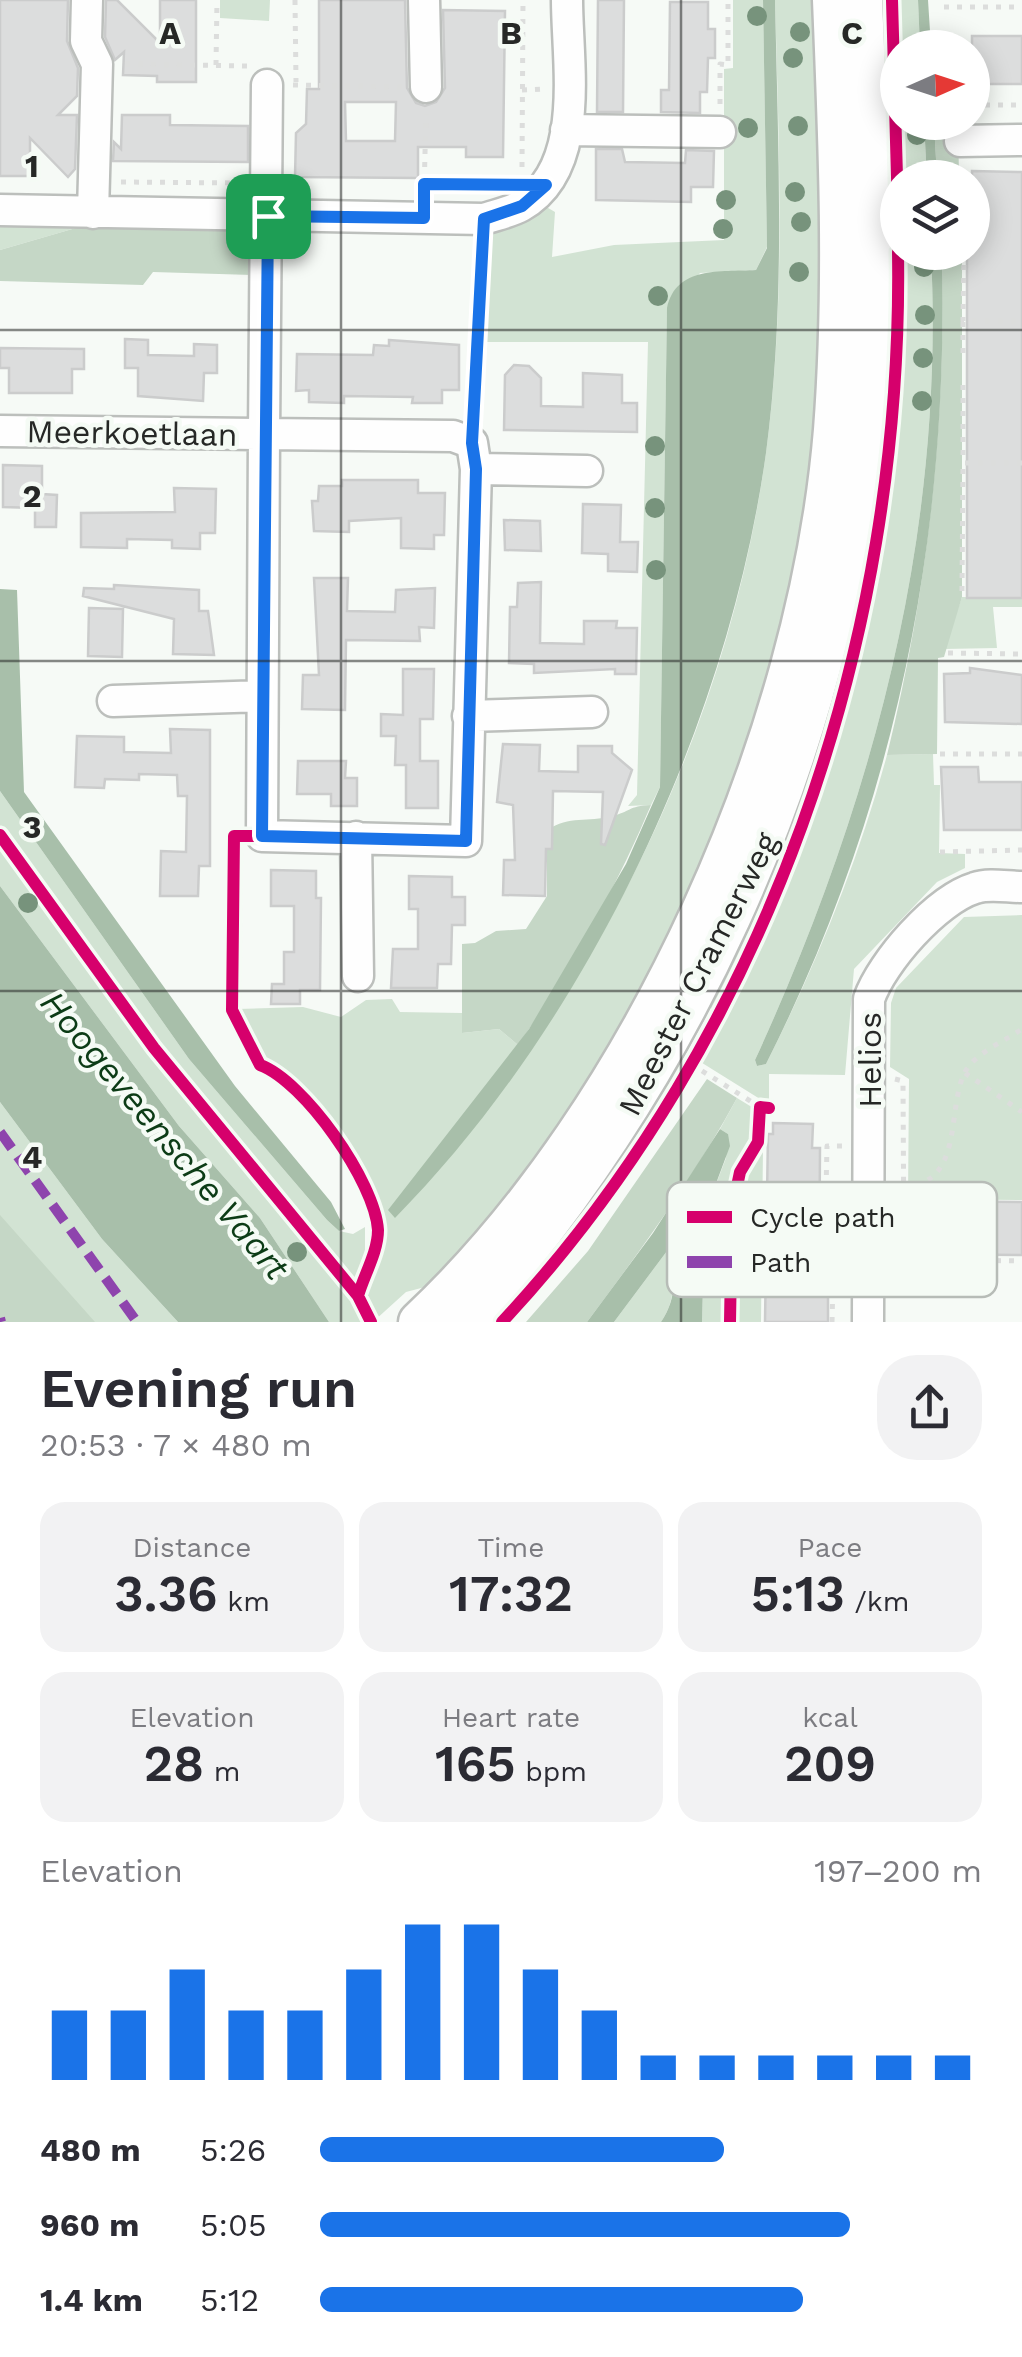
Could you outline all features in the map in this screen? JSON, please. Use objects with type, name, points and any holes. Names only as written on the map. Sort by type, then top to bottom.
[{"type":"main road","name":"Meester Cramerweg","points":[[419,1322],[502,1233],[610,1082],[692,933],[740,818],[782,694],[812,571],[834,433],[840,298],[833,0]]},
{"type":"main road","name":"Meester Cramerweg","points":[[467,1322],[548,1223],[615,1129],[686,1008],[757,858],[824,656],[861,455],[868,376],[871,229],[862,0]]},
{"type":"street","points":[[87,0],[86,41],[97,64],[93,212]]},
{"type":"street","points":[[424,0],[426,87]]},
{"type":"street","points":[[0,210],[484,219],[546,185],[559,164],[566,130],[567,0]]},
{"type":"street","name":"Meerkoetlaan","points":[[282,85],[268,183],[262,836],[466,841],[474,456]]},
{"type":"street","points":[[566,130],[720,132]]},
{"type":"street","points":[[990,140],[1022,140]]},
{"type":"street","name":"Meerkoetlaan","points":[[0,431],[452,436],[474,456],[587,471]]},
{"type":"street","points":[[113,701],[261,696]]},
{"type":"street","points":[[468,716],[592,712]]},
{"type":"street","points":[[356,838],[358,976]]},
{"type":"street","name":"Helios","points":[[869,1182],[869,999],[878,974],[950,898],[978,886],[1022,887]]},
{"type":"path","points":[[216,65],[218,0]]},
{"type":"path","points":[[282,85],[295,0]]},
{"type":"path","points":[[424,184],[522,195],[523,0]]},
{"type":"path","points":[[720,132],[720,64],[728,65],[728,0]]},
{"type":"path","points":[[944,7],[1022,7]]},
{"type":"path","points":[[97,64],[265,66],[282,85],[426,87],[424,218]]},
{"type":"path","points":[[990,105],[1022,105]]},
{"type":"path","points":[[94,181],[268,183]]},
{"type":"path","points":[[474,456],[484,219]]},
{"type":"path","points":[[963,353],[964,270]]},
{"type":"path","points":[[963,321],[1022,321]]},
{"type":"path","points":[[962,591],[963,385]]},
{"type":"path","points":[[963,464],[1022,464]]},
{"type":"path","points":[[948,653],[1022,654]]},
{"type":"path","points":[[940,754],[1022,754]]},
{"type":"path","points":[[940,852],[1022,850]]},
{"type":"path","points":[[922,1182],[941,1166],[953,1136],[964,1073],[973,1061],[1022,1029]]},
{"type":"path","points":[[692,1064],[764,1107],[759,1124]]},
{"type":"path","points":[[870,1072],[904,1081],[903,1182]]},
{"type":"path","points":[[964,1073],[1022,1112]]},
{"type":"path","points":[[997,1261],[1022,1261]]},
{"type":"shaded area","points":[[220,0],[270,0],[269,21],[220,18]]},
{"type":"shaded area","points":[[733,0],[763,0],[767,247],[756,270],[700,273],[667,311],[660,787],[651,805],[628,806],[637,795],[648,342],[482,342],[488,227],[543,205],[555,212],[552,257],[614,245],[724,240],[724,69],[733,68]]},
{"type":"shaded area","points":[[775,0],[824,0],[821,459],[752,760],[600,1080],[444,1282],[406,1292],[374,1321],[363,1298],[380,1226],[365,1180],[317,1108],[297,1087],[259,1059],[237,1009],[303,1007],[341,1017],[366,1000],[392,999],[400,1012],[462,1013],[462,1033],[499,1029],[518,1045],[389,1210],[465,1138],[554,1012],[599,939],[675,784],[706,703],[751,537],[766,453],[776,340],[780,227]]},
{"type":"shaded area","points":[[871,0],[885,0],[886,30],[880,30],[880,140],[891,140],[892,160],[880,160],[880,270],[894,270],[894,319],[879,501],[850,652],[830,727],[779,872],[714,1011],[708,1006],[727,948],[759,877]]},
{"type":"shaded area","points":[[899,0],[918,0],[919,30],[900,30]]},
{"type":"shaded area","points":[[903,140],[925,140],[926,160],[904,160]]},
{"type":"shaded area","points":[[935,140],[958,140],[959,160],[936,160]]},
{"type":"shaded area","points":[[0,217],[86,225],[0,250]]},
{"type":"shaded area","points":[[86,225],[252,227],[252,275],[153,272],[143,285],[0,281],[0,250]]},
{"type":"shaded area","points":[[905,270],[931,270],[932,358],[926,463],[892,667],[866,767],[834,866],[755,1060],[757,1066],[766,1064],[819,951],[863,834],[887,755],[933,754],[934,785],[940,785],[939,853],[965,854],[965,868],[937,882],[854,969],[845,1075],[769,1074],[769,1102],[765,1102],[699,1061],[791,864],[855,670],[892,470]]},
{"type":"shaded area","points":[[942,270],[962,270],[962,597],[944,657],[938,658],[937,754],[887,755],[913,630],[931,506]]},
{"type":"shaded area","points":[[962,597],[1022,598],[1022,607],[993,607],[997,648],[944,649]]},
{"type":"shaded area","points":[[0,791],[189,1059],[327,1220],[339,1231],[353,1234],[365,1227],[365,1259],[354,1286],[97,965],[0,828]]},
{"type":"shaded area","points":[[651,805],[591,929],[518,1045],[499,1029],[462,1033],[462,944],[475,943],[496,931],[526,929],[547,896],[547,830],[563,822],[603,818]]},
{"type":"shaded area","points":[[0,841],[121,1011],[355,1298],[366,1322],[329,1322],[260,1218],[179,1126],[0,886]]},
{"type":"shaded area","points":[[1022,915],[1022,1200],[997,1200],[997,1182],[908,1182],[909,1079],[890,1067],[891,1003],[896,988],[964,917]]},
{"type":"shaded area","points":[[677,1062],[684,1068],[588,1213],[498,1320],[488,1322]]},
{"type":"shaded area","points":[[707,1079],[737,1098],[687,1182],[667,1182],[667,1211],[587,1322],[526,1322],[588,1251]]},
{"type":"shaded area","points":[[737,1098],[755,1109],[735,1182],[717,1182],[726,1158],[728,1134],[720,1129]]},
{"type":"shaded area","points":[[0,1102],[102,1239],[178,1322],[0,1322]]},
{"type":"shaded area","points":[[763,1147],[763,1182],[742,1182],[751,1157]]},
{"type":"shaded area","points":[[0,1215],[95,1322],[0,1322]]},
{"type":"shaded area","points":[[667,1251],[667,1297],[671,1297],[661,1322],[614,1322]]},
{"type":"shaded area","points":[[703,1297],[726,1297],[726,1322],[702,1322]]},
{"type":"shaded area","points":[[734,1297],[761,1297],[761,1322],[734,1322]]},
{"type":"water","points":[[763,0],[775,0],[779,227],[776,340],[766,453],[747,556],[719,660],[683,763],[639,864],[587,962],[529,1054],[465,1140],[395,1218],[388,1210],[529,1029],[626,864],[660,787],[667,308],[672,294],[690,278],[714,272],[756,270],[767,248]]},
{"type":"water","points":[[918,0],[928,0],[930,30],[919,30]]},
{"type":"water","points":[[925,140],[935,140],[936,160],[926,160]]},
{"type":"water","points":[[931,270],[942,270],[936,465],[924,568],[905,669],[881,770],[849,869],[811,967],[766,1064],[757,1066],[755,1060],[834,866],[866,767],[892,667],[926,463],[932,358]]},
{"type":"water","points":[[0,589],[17,590],[24,792],[235,1086],[331,1202],[345,1229],[339,1231],[327,1220],[189,1059],[0,791]]},
{"type":"water","name":"Hoogeveensche Vaart","points":[[0,886],[179,1126],[260,1218],[329,1322],[178,1322],[102,1239],[0,1102]]},
{"type":"water","points":[[720,1129],[728,1134],[730,1146],[717,1182],[686,1182]]},
{"type":"water","points":[[667,1211],[667,1251],[614,1322],[587,1322]]},
{"type":"water","points":[[671,1297],[703,1297],[702,1322],[661,1322]]},
{"type":"building","points":[[0,0],[68,0],[67,41],[78,68],[77,96],[58,115],[77,115],[75,169],[68,177],[30,138],[30,176],[0,176]]},
{"type":"building","points":[[106,0],[117,0],[160,43],[160,0],[196,0],[196,82],[157,82],[157,76],[123,75],[124,52],[115,60],[105,37]]},
{"type":"building","points":[[319,0],[405,0],[407,88],[416,103],[425,106],[436,102],[445,88],[443,10],[505,11],[503,157],[466,157],[466,147],[418,147],[418,178],[295,177],[296,133],[306,124],[307,89],[319,89]],"holes":[[[345,102],[396,102],[395,141],[346,141]]]},
{"type":"building","points":[[598,0],[624,0],[623,112],[597,112]]},
{"type":"building","points":[[670,2],[708,2],[708,29],[715,29],[715,58],[708,58],[707,92],[700,92],[700,113],[661,112],[661,90],[669,90]]},
{"type":"building","points":[[990,36],[1022,36],[1022,84],[990,84]]},
{"type":"building","points":[[122,115],[170,115],[170,125],[248,126],[248,162],[113,161],[114,142],[121,149]]},
{"type":"building","points":[[596,149],[622,149],[625,162],[685,163],[686,150],[714,151],[713,187],[691,187],[691,202],[596,200]]},
{"type":"building","points":[[990,171],[1022,172],[1022,598],[967,598],[967,270],[990,270]]},
{"type":"building","points":[[125,339],[148,340],[148,355],[194,356],[194,344],[217,345],[217,373],[204,373],[203,401],[138,396],[138,368],[125,368]]},
{"type":"building","points":[[389,340],[459,345],[459,390],[442,390],[442,403],[412,403],[413,397],[344,396],[344,403],[309,402],[309,390],[296,391],[297,354],[373,355],[374,345],[389,346]]},
{"type":"building","points":[[0,348],[84,349],[84,369],[72,369],[72,393],[9,393],[9,368],[0,368]]},
{"type":"building","points":[[514,365],[529,366],[541,378],[541,406],[583,407],[583,373],[622,375],[622,403],[637,403],[637,432],[504,430],[505,375]]},
{"type":"building","points":[[3,465],[42,466],[42,494],[57,495],[56,527],[35,527],[35,508],[3,507]]},
{"type":"building","points":[[342,480],[418,480],[418,493],[445,493],[444,535],[434,535],[434,549],[401,548],[401,518],[349,521],[349,532],[314,531],[312,501],[318,501],[319,486],[342,486]]},
{"type":"building","points":[[174,488],[216,489],[215,533],[200,533],[200,549],[172,548],[172,540],[127,539],[127,548],[81,547],[81,513],[175,512]]},
{"type":"building","points":[[583,504],[621,505],[620,542],[638,542],[637,572],[608,571],[608,554],[582,553]]},
{"type":"building","points":[[504,520],[540,521],[541,551],[505,550]]},
{"type":"building","points":[[314,578],[348,578],[347,611],[395,612],[396,590],[435,588],[434,628],[419,627],[420,641],[346,640],[345,710],[302,709],[303,675],[319,675]]},
{"type":"building","points":[[541,582],[540,643],[584,644],[584,621],[617,621],[616,628],[637,628],[636,674],[615,674],[615,669],[534,673],[534,664],[509,663],[510,607],[517,607],[518,583]]},
{"type":"building","points":[[114,585],[199,590],[199,611],[208,611],[214,655],[173,654],[174,619],[83,596],[84,588],[114,589]]},
{"type":"building","points":[[89,608],[123,609],[122,657],[88,656]]},
{"type":"building","points":[[970,668],[1022,675],[1022,724],[945,722],[944,674],[970,673]]},
{"type":"building","points":[[403,669],[434,669],[433,719],[420,719],[420,761],[438,761],[438,808],[406,808],[406,765],[395,765],[396,736],[381,736],[381,714],[403,715]]},
{"type":"building","points":[[170,729],[210,730],[210,866],[199,866],[198,896],[160,896],[161,851],[186,852],[187,796],[178,796],[177,775],[139,774],[139,780],[105,779],[104,788],[75,787],[77,736],[124,737],[124,752],[171,753]]},
{"type":"building","points":[[503,744],[540,745],[539,771],[578,772],[578,746],[612,746],[612,753],[632,770],[605,845],[601,844],[603,792],[553,791],[552,849],[546,849],[545,896],[503,895],[504,860],[515,860],[513,805],[497,802]]},
{"type":"building","points":[[298,761],[346,761],[345,778],[357,778],[357,806],[331,806],[331,794],[297,794]]},
{"type":"building","points":[[941,767],[978,767],[979,782],[1022,782],[1022,830],[944,830]]},
{"type":"building","points":[[271,870],[316,871],[316,898],[321,898],[320,990],[300,990],[300,1004],[271,1004],[272,984],[284,984],[284,952],[294,952],[294,906],[271,906]]},
{"type":"building","points":[[409,876],[452,877],[452,897],[465,897],[465,925],[452,925],[451,964],[438,964],[437,988],[391,988],[393,949],[418,949],[418,909],[409,909]]},
{"type":"building","points":[[773,1123],[813,1124],[812,1148],[820,1148],[820,1182],[767,1182],[768,1134],[773,1134]]},
{"type":"building","points":[[997,1202],[1022,1202],[1022,1255],[997,1255]]},
{"type":"building","points":[[765,1297],[828,1297],[828,1322],[765,1322]]},
{"type":"marked path","points":[[0,1132],[137,1322]]},
{"type":"marked path","points":[[0,1318],[1,1322]]},
{"type":"cycle path","points":[[892,0],[897,160]]},
{"type":"cycle path","points":[[502,1322],[596,1210],[677,1089],[746,960],[802,825],[845,685],[876,542],[894,397],[898,270]]},
{"type":"cycle path","points":[[0,835],[154,1048],[358,1296],[371,1322]]},
{"type":"cycle path","points":[[262,836],[234,836],[232,1010],[260,1065],[278,1075],[316,1112],[364,1186],[378,1230],[358,1296]]},
{"type":"cycle path","points":[[738,1182],[758,1142],[760,1107],[769,1108]]},
{"type":"cycle path","points":[[730,1297],[730,1322]]},
{"type":"route","points":[[424,184],[546,185],[522,206],[484,219],[472,443],[476,469],[466,841],[262,836],[268,216],[424,218],[424,184]]}]
